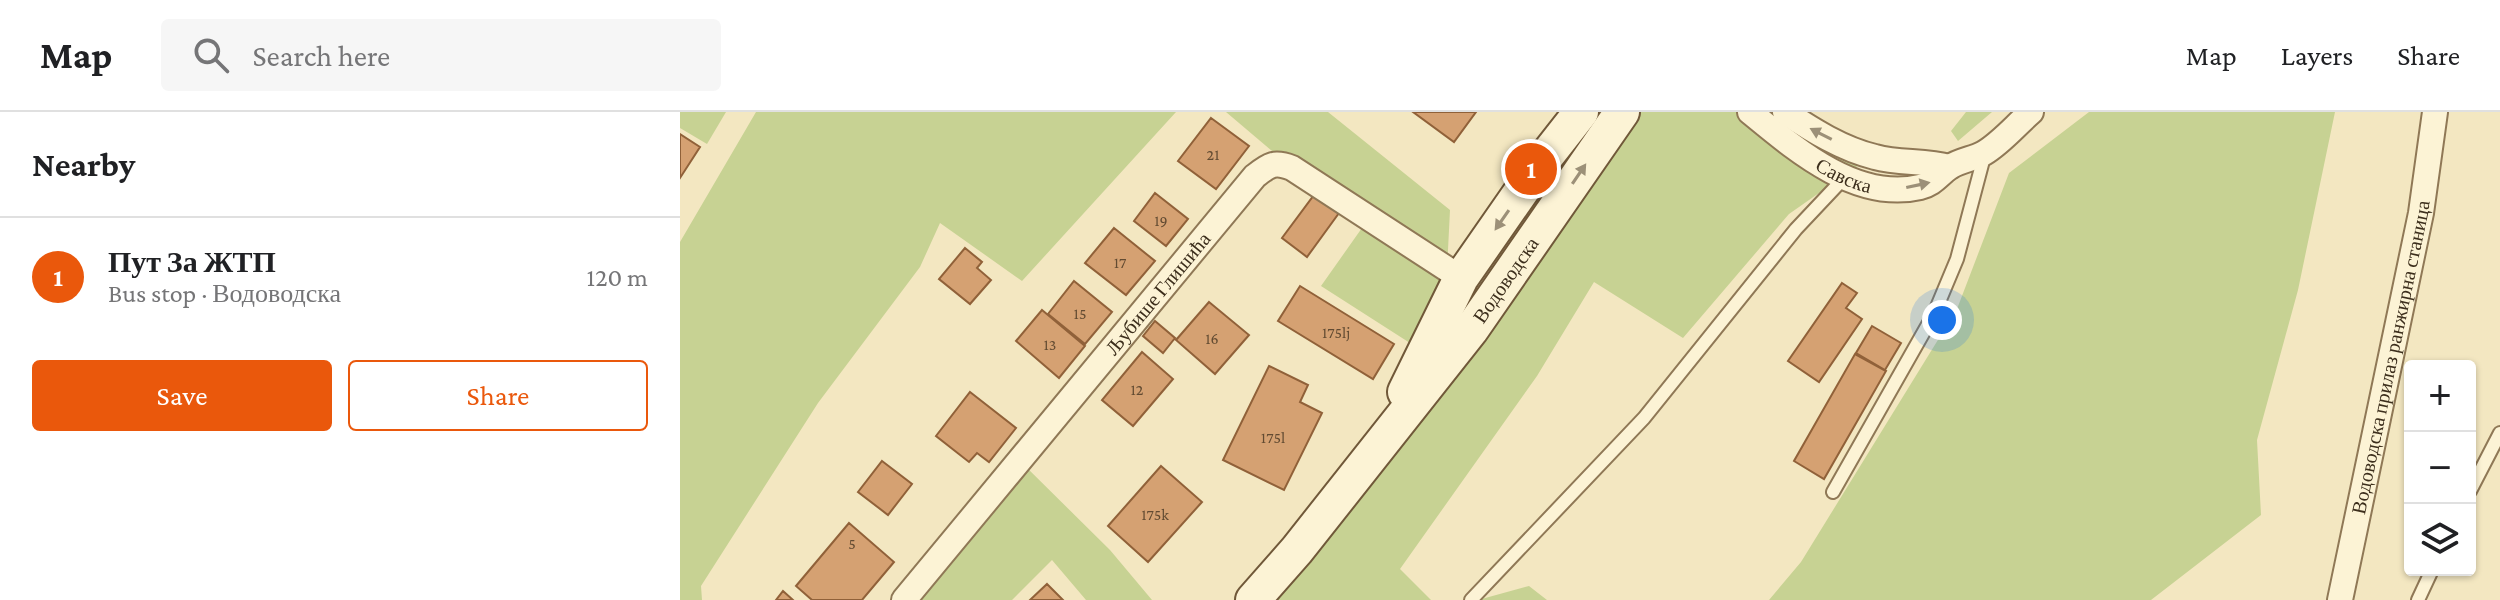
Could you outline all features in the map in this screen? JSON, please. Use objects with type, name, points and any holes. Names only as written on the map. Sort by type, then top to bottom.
[{"type":"main road","name":"Водоводска","points":[[1383,440],[1461,278],[1541,163],[1581,112]]},
{"type":"main road","name":"Водоводска","points":[[1253,600],[1297,550],[1471,330],[1622,112]]},
{"type":"street","name":"Савска","points":[[1750,112],[1787,142],[1845,177],[1875,187],[1897,189],[1919,187],[1936,180],[1949,167],[1985,153],[2031,112]]},
{"type":"street","name":"Савска","points":[[1785,112],[1848,148],[1877,158],[1949,167]]},
{"type":"street","name":"Водоводска прилаз ранжирна станица","points":[[2340,600],[2421,213],[2435,112]]},
{"type":"street","name":"Љубише Глишића","points":[[904,600],[1255,176],[1270,164],[1279,163],[1292,168],[1461,278]]},
{"type":"lane","points":[[1833,492],[1934,314],[1957,259],[1985,153]]},
{"type":"lane","points":[[1471,600],[1644,418],[1796,229],[1845,177]]},
{"type":"lane","points":[[2476,479],[2500,433]]},
{"type":"lane","points":[[2418,600],[2429,576]]},
{"type":"green space","points":[[680,112],[726,112],[707,144],[680,128]]},
{"type":"green space","points":[[756,112],[1176,112],[1022,281],[940,223],[920,267],[818,403],[701,586],[702,600],[680,600],[680,242]]},
{"type":"green space","points":[[1226,112],[1328,112],[1450,210],[1447,270],[1424,352],[1321,286],[1369,218],[1292,168]]},
{"type":"green space","points":[[1622,112],[1777,112],[1859,165],[1789,214],[1683,338],[1594,282],[1537,376],[1400,569],[1431,600],[1253,600]]},
{"type":"green space","points":[[1966,112],[1992,112],[1958,141],[1951,131]]},
{"type":"green space","points":[[2089,112],[2335,112],[2298,290],[2257,440],[2261,515],[2151,600],[1769,600],[1801,562],[1957,309],[2009,173]]},
{"type":"green space","points":[[1019,460],[1110,550],[1152,600],[1086,600],[1052,560],[1012,600],[905,600]]},
{"type":"green space","points":[[1529,586],[1547,600],[1478,600]]},
{"type":"building","points":[[1413,112],[1476,112],[1454,142]]},
{"type":"building","points":[[1211,118],[1249,146],[1216,189],[1178,161]]},
{"type":"building","points":[[680,134],[700,147],[680,178]]},
{"type":"building","points":[[1155,193],[1188,219],[1166,246],[1134,221]]},
{"type":"building","points":[[1314,195],[1339,213],[1307,257],[1282,238]]},
{"type":"building","points":[[1114,228],[1155,261],[1126,295],[1085,263]]},
{"type":"building","points":[[965,248],[982,262],[977,268],[991,280],[970,304],[939,279]]},
{"type":"building","points":[[1074,281],[1112,312],[1085,344],[1048,314]]},
{"type":"building","points":[[1842,283],[1857,293],[1846,308],[1862,319],[1819,382],[1788,361]]},
{"type":"building","points":[[1300,286],[1394,344],[1373,379],[1278,321]]},
{"type":"building","points":[[1209,302],[1249,335],[1215,374],[1176,340]]},
{"type":"building","points":[[1042,310],[1085,346],[1059,378],[1016,341]]},
{"type":"building","points":[[1155,321],[1175,338],[1163,353],[1143,336]]},
{"type":"building","points":[[1872,326],[1901,343],[1885,370],[1856,353]]},
{"type":"building","points":[[1142,352],[1173,379],[1133,426],[1102,400]]},
{"type":"building","points":[[1855,354],[1886,371],[1824,479],[1794,461]]},
{"type":"building","points":[[1269,366],[1308,385],[1300,402],[1322,413],[1284,490],[1223,460]]},
{"type":"building","points":[[970,392],[1016,428],[989,462],[977,453],[969,462],[936,436]]},
{"type":"building","points":[[882,461],[912,484],[888,515],[858,492]]},
{"type":"building","points":[[1161,466],[1202,502],[1148,562],[1108,526]]},
{"type":"building","points":[[849,523],[894,562],[862,600],[812,600],[796,586]]},
{"type":"building","points":[[1047,584],[1063,600],[1030,600]]},
{"type":"building","points":[[783,591],[793,600],[776,600]]},
{"type":"place","name":"Пут За ЖТП","points":[[1531,169]]}]
